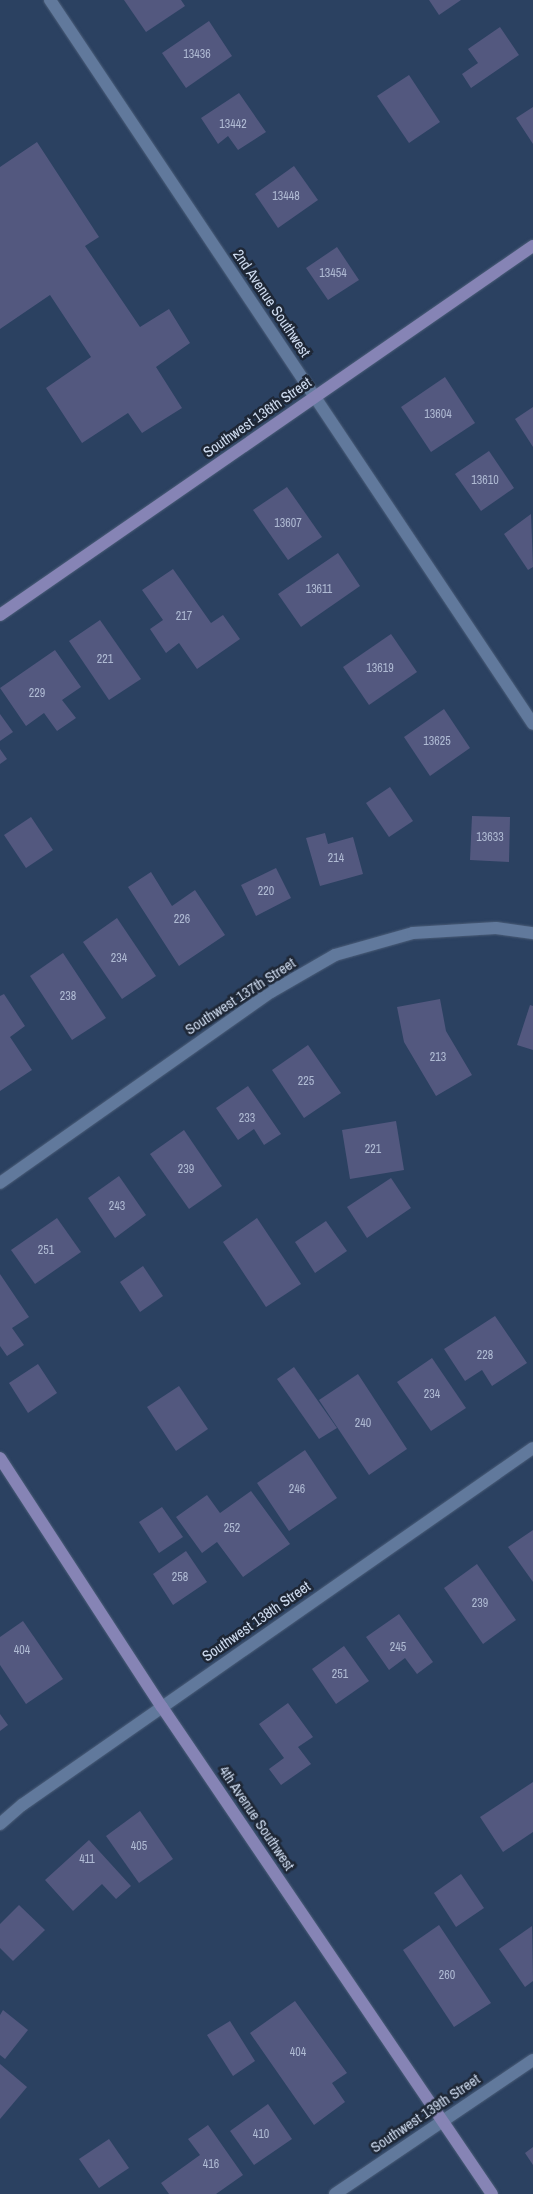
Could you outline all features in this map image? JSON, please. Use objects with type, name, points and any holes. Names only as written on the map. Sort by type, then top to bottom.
[{"type":"street","name":"2nd Avenue Southwest","points":[[50,0],[533,724]]},
{"type":"street","name":"Southwest 136th Street","points":[[0,615],[533,246]]},
{"type":"street","name":"Southwest 137th Street","points":[[0,1183],[271,992],[336,955],[413,933],[496,928],[533,933]]},
{"type":"street","name":"Southwest 138th Street","points":[[0,1824],[22,1805],[533,1448]]},
{"type":"street","name":"4th Avenue Southwest","points":[[0,1458],[162,1707],[492,2194]]},
{"type":"street","name":"Southwest 139th Street","points":[[335,2194],[533,2060]]},
{"type":"building","points":[[124,0],[181,0],[185,6],[146,32]]},
{"type":"building","points":[[429,0],[461,0],[439,15]]},
{"type":"building","points":[[209,21],[232,56],[186,88],[162,53]]},
{"type":"building","points":[[500,27],[519,55],[471,88],[462,74],[478,63],[468,49]]},
{"type":"building","points":[[409,75],[440,122],[409,143],[377,96]]},
{"type":"building","points":[[239,93],[266,132],[238,150],[228,136],[218,144],[201,118]]},
{"type":"building","points":[[533,107],[533,144],[516,118]]},
{"type":"building","points":[[37,142],[99,237],[85,246],[140,327],[169,309],[190,343],[156,367],[182,408],[142,433],[128,413],[82,443],[46,388],[91,357],[50,295],[0,329],[0,167]]},
{"type":"building","points":[[294,166],[318,200],[278,228],[255,194]]},
{"type":"building","points":[[337,247],[359,280],[328,300],[306,268]]},
{"type":"building","points":[[445,377],[475,423],[431,452],[401,407]]},
{"type":"building","points":[[533,407],[533,447],[515,419]]},
{"type":"building","points":[[489,451],[514,488],[481,511],[455,474]]},
{"type":"building","points":[[287,487],[322,537],[288,560],[253,510]]},
{"type":"building","points":[[531,514],[533,567],[528,570],[504,534]]},
{"type":"building","points":[[338,553],[360,586],[301,627],[278,594]]},
{"type":"building","points":[[173,569],[211,623],[223,615],[240,639],[197,669],[179,643],[166,653],[150,629],[163,620],[142,590]]},
{"type":"building","points":[[100,620],[141,679],[109,700],[69,641]]},
{"type":"building","points":[[391,634],[417,672],[369,705],[343,667]]},
{"type":"building","points":[[55,650],[81,687],[62,700],[76,718],[57,731],[44,713],[26,726],[0,688]]},
{"type":"building","points":[[444,709],[470,748],[430,776],[404,737]]},
{"type":"building","points":[[0,714],[13,732],[0,741]]},
{"type":"building","points":[[0,749],[7,759],[0,764]]},
{"type":"building","points":[[390,787],[413,821],[389,837],[366,803]]},
{"type":"building","points":[[472,816],[510,817],[509,862],[470,860]]},
{"type":"building","points":[[31,817],[53,850],[26,868],[4,835]]},
{"type":"building","points":[[325,833],[328,844],[353,837],[363,874],[320,886],[306,838]]},
{"type":"building","points":[[276,868],[291,898],[256,916],[241,885]]},
{"type":"building","points":[[151,872],[172,906],[195,890],[225,935],[179,966],[128,887]]},
{"type":"building","points":[[117,918],[156,976],[122,999],[83,942]]},
{"type":"building","points":[[63,953],[106,1018],[72,1040],[30,976]]},
{"type":"building","points":[[4,994],[25,1026],[10,1037],[32,1070],[0,1091],[0,996]]},
{"type":"building","points":[[440,999],[446,1031],[472,1075],[436,1096],[404,1042],[397,1007]]},
{"type":"building","points":[[530,1005],[533,1006],[533,1050],[517,1045]]},
{"type":"building","points":[[308,1045],[341,1093],[304,1118],[272,1070]]},
{"type":"building","points":[[248,1086],[281,1134],[264,1145],[254,1129],[238,1140],[216,1108]]},
{"type":"building","points":[[396,1121],[404,1170],[350,1179],[342,1130]]},
{"type":"building","points":[[184,1130],[222,1186],[189,1209],[150,1154]]},
{"type":"building","points":[[119,1176],[146,1215],[115,1238],[88,1198]]},
{"type":"building","points":[[391,1178],[411,1208],[367,1238],[347,1207]]},
{"type":"building","points":[[57,1218],[81,1252],[35,1284],[11,1250]]},
{"type":"building","points":[[257,1218],[301,1284],[266,1307],[223,1242]]},
{"type":"building","points":[[326,1221],[347,1251],[315,1273],[295,1242]]},
{"type":"building","points":[[143,1266],[163,1296],[140,1312],[120,1282]]},
{"type":"building","points":[[0,1274],[29,1317],[12,1328],[24,1345],[7,1356],[0,1346]]},
{"type":"building","points":[[495,1316],[527,1363],[492,1386],[482,1370],[465,1381],[444,1349]]},
{"type":"building","points":[[432,1358],[466,1408],[431,1431],[397,1382]]},
{"type":"building","points":[[38,1364],[57,1393],[28,1413],[9,1383]]},
{"type":"building","points":[[294,1367],[337,1428],[319,1439],[277,1379]]},
{"type":"building","points":[[358,1374],[407,1449],[369,1475],[319,1400]]},
{"type":"building","points":[[179,1386],[208,1429],[176,1451],[147,1407]]},
{"type":"building","points":[[305,1450],[337,1498],[289,1531],[257,1483]]},
{"type":"building","points":[[251,1491],[290,1544],[243,1577],[217,1542],[202,1553],[176,1517],[207,1495],[220,1513]]},
{"type":"building","points":[[162,1507],[183,1537],[159,1553],[139,1522]]},
{"type":"building","points":[[533,1530],[533,1582],[508,1547]]},
{"type":"building","points":[[186,1551],[207,1582],[173,1605],[153,1574]]},
{"type":"building","points":[[477,1564],[516,1620],[483,1644],[444,1588]]},
{"type":"building","points":[[399,1614],[433,1662],[417,1674],[405,1658],[389,1670],[366,1637]]},
{"type":"building","points":[[23,1621],[63,1679],[26,1704],[0,1665],[0,1637]]},
{"type":"building","points":[[344,1646],[369,1681],[336,1704],[312,1669]]},
{"type":"building","points":[[288,1703],[313,1737],[298,1747],[311,1764],[281,1785],[269,1769],[284,1758],[259,1724]]},
{"type":"building","points":[[0,1714],[8,1725],[0,1731]]},
{"type":"building","points":[[533,1782],[533,1832],[503,1852],[480,1817]]},
{"type":"building","points":[[140,1811],[173,1859],[139,1883],[106,1836]]},
{"type":"building","points":[[89,1840],[131,1886],[116,1899],[102,1884],[73,1911],[45,1880]]},
{"type":"building","points":[[461,1874],[484,1908],[456,1927],[434,1893]]},
{"type":"building","points":[[19,1905],[45,1930],[13,1961],[0,1948],[0,1924]]},
{"type":"building","points":[[439,1925],[491,2003],[454,2027],[403,1950]]},
{"type":"building","points":[[532,1926],[533,1981],[525,1987],[499,1949]]},
{"type":"building","points":[[295,2001],[347,2073],[332,2083],[345,2102],[314,2125],[250,2033]]},
{"type":"building","points":[[3,2010],[28,2030],[5,2059],[0,2055],[0,2015]]},
{"type":"building","points":[[230,2021],[255,2061],[233,2076],[207,2035]]},
{"type":"building","points":[[0,2064],[27,2087],[0,2119]]},
{"type":"building","points":[[268,2104],[292,2139],[254,2165],[230,2131]]},
{"type":"building","points":[[208,2125],[243,2175],[216,2194],[169,2194],[161,2183],[200,2155],[188,2139]]},
{"type":"building","points":[[109,2139],[129,2168],[99,2188],[79,2159]]},
{"type":"building","points":[[533,2147],[533,2165],[525,2153]]}]
